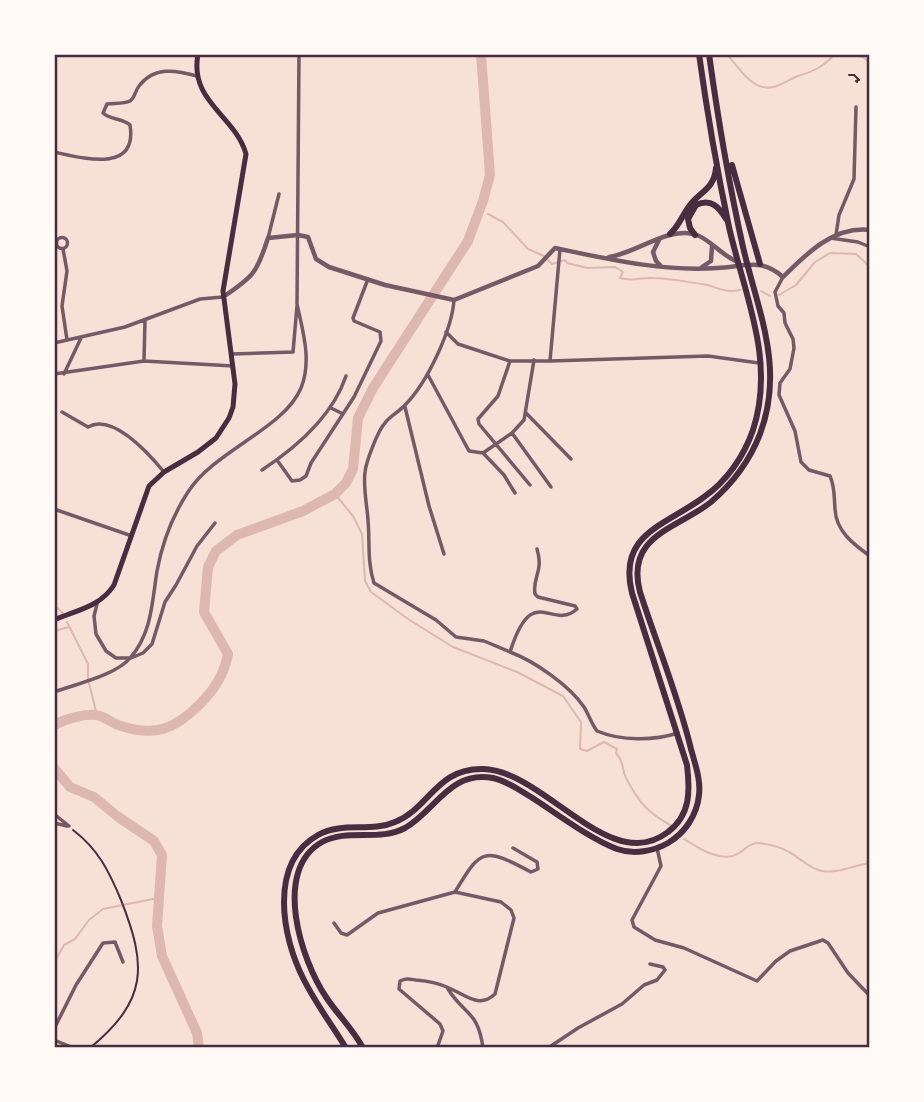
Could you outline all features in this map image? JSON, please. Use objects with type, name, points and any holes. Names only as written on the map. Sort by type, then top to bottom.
[{"type":"highway","points":[[346,1048],[303,979],[293,955],[288,930],[285,891],[292,863],[303,847],[317,835],[338,827],[381,826],[399,821],[443,782],[462,772],[478,769],[509,774],[610,838],[630,843],[654,840],[668,833],[679,822],[688,800],[688,776],[678,733],[632,593],[630,564],[645,535],[659,523],[706,496],[741,457],[757,414],[762,363],[758,335],[728,223],[699,54]]},
{"type":"highway","points":[[363,1048],[319,986],[305,954],[297,924],[295,895],[299,873],[310,852],[321,843],[338,836],[384,835],[396,832],[417,819],[450,788],[471,778],[487,777],[508,783],[618,849],[640,851],[657,848],[674,839],[690,821],[698,801],[699,779],[687,732],[640,592],[638,569],[642,554],[656,535],[700,510],[731,482],[749,457],[760,433],[768,398],[770,363],[765,326],[746,267],[709,54]]},
{"type":"highway","points":[[719,115],[760,264]]},
{"type":"highway","points":[[670,234],[680,224],[692,202],[710,187],[715,176],[716,153]]},
{"type":"highway","points":[[695,234],[688,219],[692,209],[701,203],[719,207],[728,223]]},
{"type":"main road","points":[[54,620],[97,604],[114,585],[145,495],[164,472],[209,444],[224,427],[233,407],[235,384],[223,297],[224,273],[246,154],[238,137],[201,88],[197,76],[198,54]]},
{"type":"street","points":[[231,354],[293,352],[297,304],[299,54]]},
{"type":"street","points":[[54,152],[86,159],[120,157],[130,144],[130,125],[123,120],[107,117],[103,113],[107,104],[133,99],[139,86],[158,72],[174,70],[197,76]]},
{"type":"street","points":[[836,235],[839,215],[854,179],[856,107]]},
{"type":"street","points":[[54,343],[125,327],[200,299],[223,297],[251,278],[260,262],[279,194]]},
{"type":"street","points":[[870,230],[836,235],[805,254],[783,277],[775,292],[778,306],[784,313],[786,327],[793,339],[794,352],[790,369],[780,383],[778,393],[795,431],[799,459],[809,470],[830,476],[839,526],[849,540],[870,556]]},
{"type":"street","points":[[601,258],[621,255],[670,234],[683,232],[695,234],[746,267]]},
{"type":"street","points":[[268,238],[298,234],[308,237],[320,263],[368,279],[454,300],[538,266],[555,248],[664,267],[721,268],[760,264],[777,271],[783,277]]},
{"type":"street","points":[[660,239],[653,251],[656,261],[664,267]]},
{"type":"street","points":[[830,239],[858,242],[870,247]]},
{"type":"street","points":[[697,268],[702,268],[711,261],[712,246]]},
{"type":"street","points":[[63,249],[67,271],[62,306],[67,340]]},
{"type":"street","points":[[550,361],[560,249]]},
{"type":"street","points":[[277,460],[292,481],[306,476],[311,463],[354,397],[381,341],[380,332],[354,321],[353,318],[368,279]]},
{"type":"street","points":[[454,300],[446,332],[427,374],[405,406],[383,424],[365,472],[370,541],[368,566],[374,583],[415,610],[436,620],[456,637],[484,641],[536,664],[570,691],[584,707],[597,731],[613,736],[643,738],[662,738],[678,733]]},
{"type":"street","points":[[54,692],[120,668],[131,658],[148,625],[166,540],[188,491],[215,462],[292,404],[300,391],[307,362],[297,304]]},
{"type":"street","points":[[144,361],[145,320]]},
{"type":"street","points":[[446,332],[458,344],[510,361],[708,356],[762,363]]},
{"type":"street","points":[[64,374],[82,336]]},
{"type":"street","points":[[483,453],[512,433],[524,420],[534,360]]},
{"type":"street","points":[[54,374],[144,361],[233,366]]},
{"type":"street","points":[[510,361],[498,396],[478,419],[479,424],[530,485]]},
{"type":"street","points":[[427,374],[468,451],[483,453],[504,475],[515,493]]},
{"type":"street","points":[[262,470],[277,460],[331,408],[341,393],[346,376]]},
{"type":"street","points":[[405,406],[443,554]]},
{"type":"street","points":[[331,408],[343,414]]},
{"type":"street","points":[[62,412],[88,427],[94,423],[105,425],[135,440],[164,472]]},
{"type":"street","points":[[526,413],[571,459]]},
{"type":"street","points":[[512,433],[551,486]]},
{"type":"street","points":[[54,509],[132,537]]},
{"type":"street","points":[[97,604],[94,624],[101,644],[116,658],[131,658],[143,653],[152,644],[165,602],[197,546],[215,523]]},
{"type":"street","points":[[510,652],[520,625],[528,615],[544,612],[569,614],[577,609],[575,606],[535,594],[534,587],[541,566],[537,549]]},
{"type":"street","points":[[54,814],[69,826]]},
{"type":"street","points":[[54,823],[69,826]]},
{"type":"street","points":[[456,892],[472,863],[480,856],[490,855],[509,860],[536,872],[539,866],[537,862],[513,848]]},
{"type":"street","points":[[657,848],[661,866],[632,920],[634,926],[655,940],[684,948],[757,981],[790,951],[823,940],[870,996]]},
{"type":"street","points":[[334,923],[341,933],[347,935],[373,915],[456,892],[501,902],[511,910],[514,918],[495,994],[484,1002],[474,1001],[431,981],[404,978],[398,984],[399,989],[440,1024],[443,1031],[437,1048]]},
{"type":"street","points":[[54,1028],[76,985],[103,943],[115,942],[123,962]]},
{"type":"street","points":[[548,1048],[622,1004],[644,985],[662,975],[665,970],[663,967],[650,964]]},
{"type":"street","points":[[448,987],[472,1014],[481,1029],[483,1048]]},
{"type":"street","points":[[54,1040],[74,1048]]},
{"type":"path","points":[[849,75],[854,75],[859,80],[857,82]]},
{"type":"path","points":[[69,826],[90,844],[102,859],[138,948],[137,983],[121,1019],[90,1048]]},
{"type":"waterway","points":[[54,725],[74,717],[96,715],[118,725],[154,731],[173,725],[190,713],[218,682],[228,654],[204,612],[208,567],[216,551],[237,535],[303,511],[335,494],[346,483],[353,469],[358,418],[373,388],[468,241],[483,201],[490,175],[481,54]]},
{"type":"waterway","points":[[727,54],[747,77],[766,88],[814,70],[835,54]]},
{"type":"waterway","points":[[849,54],[863,57],[870,63]]},
{"type":"waterway","points":[[488,214],[503,222],[528,249],[544,256]]},
{"type":"waterway","points":[[779,295],[796,285],[815,262],[830,253],[856,254],[870,267]]},
{"type":"waterway","points":[[548,260],[552,264],[565,260],[567,263],[587,268],[615,267],[623,272],[620,278],[625,279],[665,279],[740,290]]},
{"type":"waterway","points":[[761,291],[770,296]]},
{"type":"waterway","points":[[335,494],[353,516],[362,534],[365,581],[371,592],[453,647],[517,672],[563,696],[581,722],[580,749],[587,751],[604,742],[617,749],[616,753],[635,794],[650,812],[672,826]]},
{"type":"waterway","points":[[54,605],[63,613]]},
{"type":"waterway","points":[[67,622],[88,664],[88,679],[97,715]]},
{"type":"waterway","points":[[54,631],[69,627]]},
{"type":"waterway","points":[[54,768],[70,787],[94,797],[154,841],[162,855],[157,926],[162,956],[197,1033],[199,1048]]},
{"type":"waterway","points":[[684,839],[710,854],[725,857],[739,853],[755,843],[770,845],[786,850],[809,866],[828,872],[870,863]]},
{"type":"waterway","points":[[54,963],[64,945],[75,939],[89,920],[103,909],[158,898]]}]
